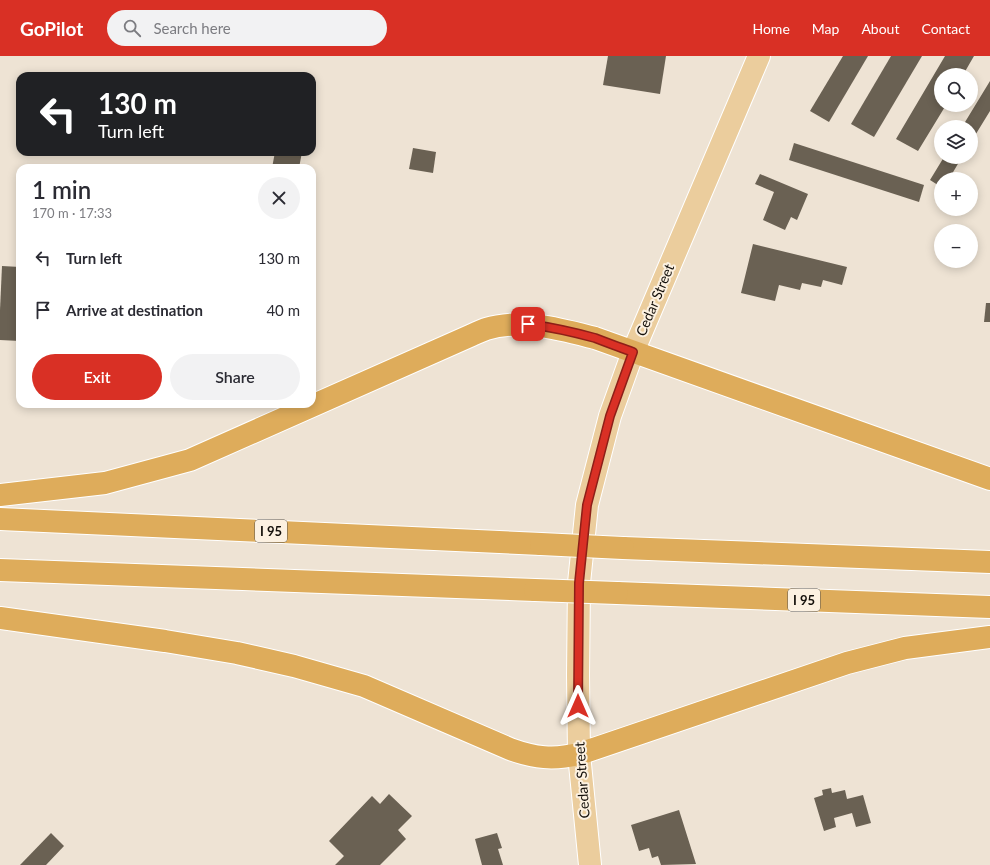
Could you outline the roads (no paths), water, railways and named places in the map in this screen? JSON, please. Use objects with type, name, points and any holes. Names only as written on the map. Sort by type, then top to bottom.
[{"type":"highway","points":[[316,404],[487,329],[507,325],[528,324],[595,338],[990,479]]},
{"type":"highway","points":[[0,495],[105,483],[190,460],[308,408]]},
{"type":"highway","name":"I 95","points":[[0,519],[622,548],[990,562]]},
{"type":"highway","name":"I 95","points":[[0,570],[990,608]]},
{"type":"highway","points":[[0,618],[165,641],[237,653],[287,664],[364,686],[525,755],[547,758],[579,754],[847,663],[905,648],[990,637]]},
{"type":"main road","name":"Cedar Street","points":[[590,865],[579,754],[579,583],[587,505],[610,416],[633,352],[759,56]]}]
